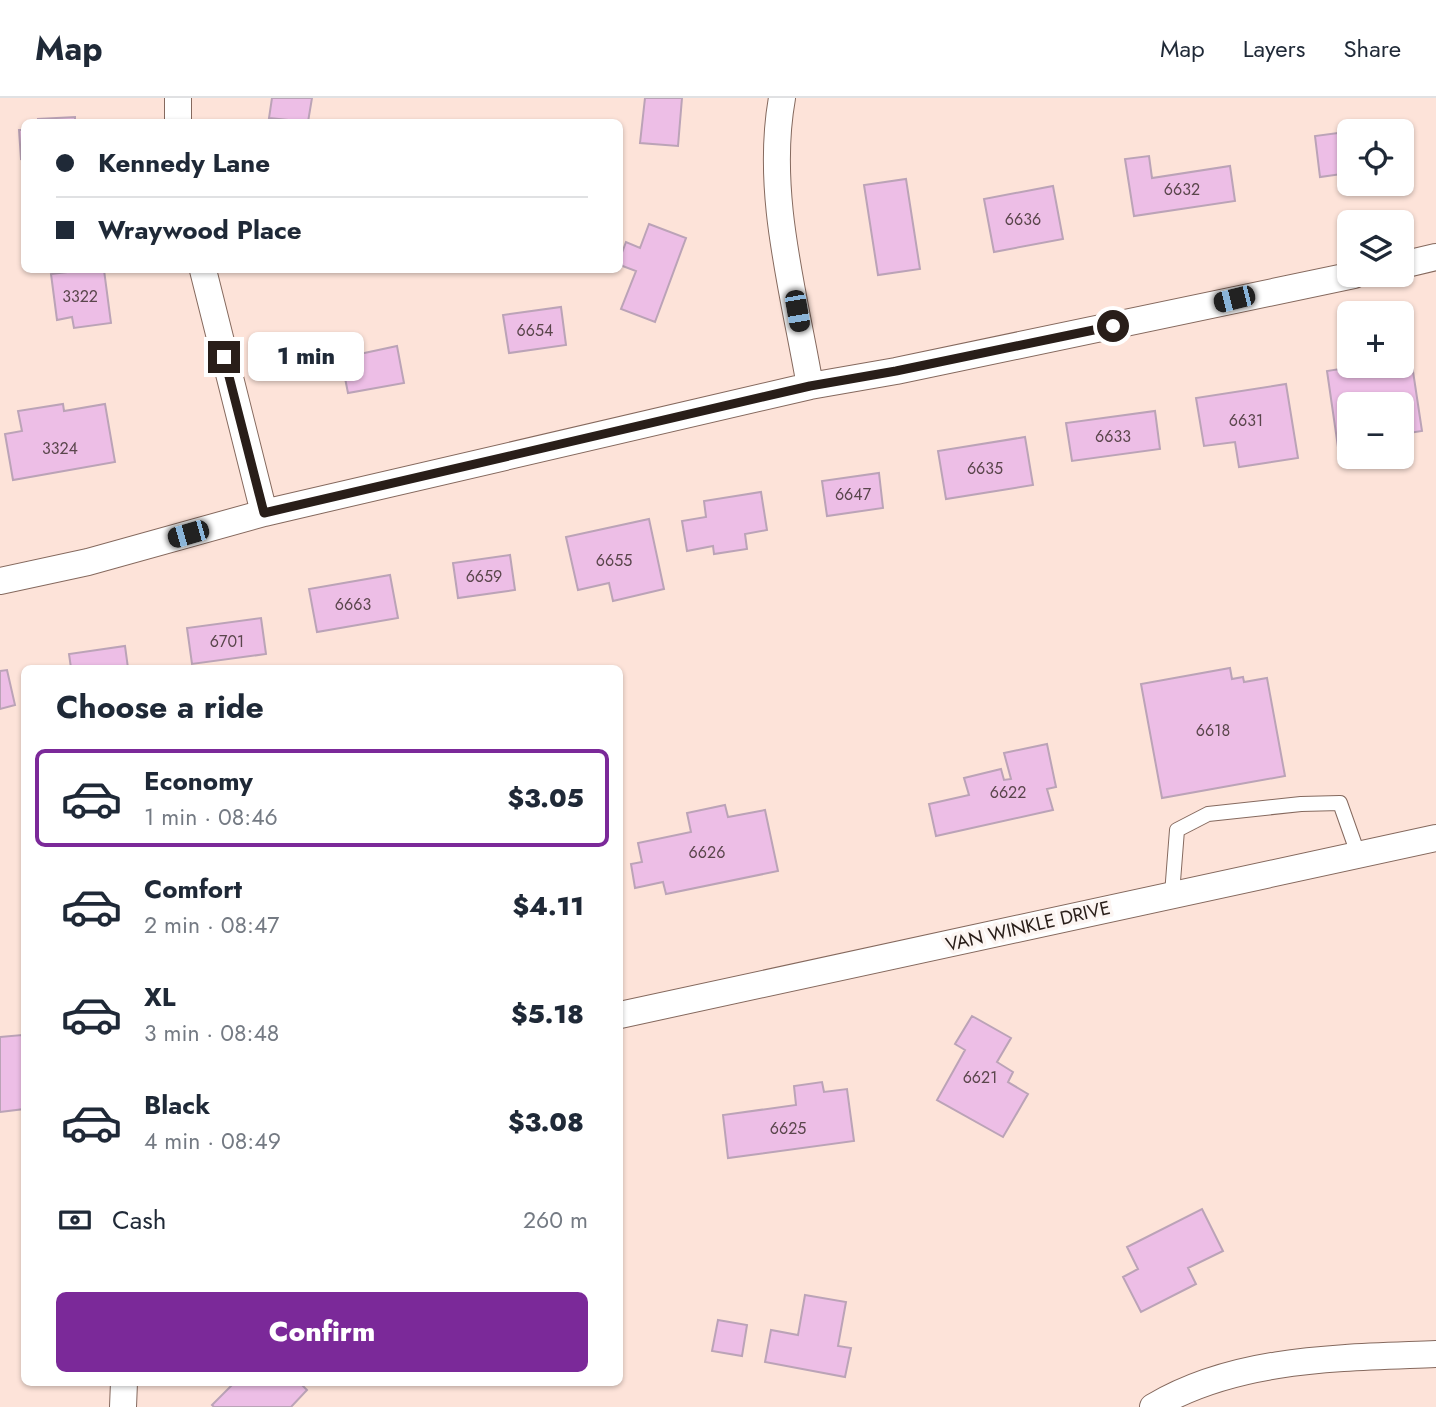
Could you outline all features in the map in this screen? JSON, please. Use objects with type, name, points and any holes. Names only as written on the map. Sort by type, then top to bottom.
[{"type":"street","points":[[178,98],[178,119]]},
{"type":"street","points":[[782,98],[777,125],[776,174],[810,386]]},
{"type":"street","points":[[1414,262],[1436,257]]},
{"type":"street","points":[[204,273],[264,513]]},
{"type":"street","points":[[0,581],[88,562],[264,513],[810,386],[896,371],[1337,279]]},
{"type":"street","name":"VAN WINKLE DRIVE","points":[[623,1014],[1436,838]]},
{"type":"street","points":[[1153,1407],[1173,1395],[1216,1379],[1276,1366],[1334,1358],[1436,1354]]},
{"type":"street","points":[[123,1407],[124,1386]]},
{"type":"lane","points":[[1172,894],[1177,830],[1208,814],[1301,804],[1340,803],[1358,854]]},
{"type":"building","points":[[272,98],[312,98],[308,119],[269,118]]},
{"type":"building","points":[[645,98],[682,98],[678,146],[640,143]]},
{"type":"building","points":[[75,117],[75,119],[38,119]]},
{"type":"building","points":[[1337,133],[1337,175],[1320,177],[1315,136]]},
{"type":"building","points":[[1149,156],[1152,178],[1230,166],[1235,201],[1134,216],[1125,159]]},
{"type":"building","points":[[906,179],[920,269],[878,275],[864,185]]},
{"type":"building","points":[[1053,186],[1063,239],[994,252],[984,199]]},
{"type":"building","points":[[649,224],[686,238],[655,322],[621,309],[636,271],[623,266],[623,250],[626,242],[640,248]]},
{"type":"building","points":[[104,273],[111,323],[74,328],[72,317],[57,320],[51,274]]},
{"type":"building","points":[[561,307],[566,345],[509,353],[503,315]]},
{"type":"building","points":[[397,346],[404,383],[348,393],[341,358]]},
{"type":"building","points":[[1337,369],[1337,378],[1414,378],[1422,431],[1414,432],[1414,392],[1337,392],[1337,440],[1327,371]]},
{"type":"building","points":[[1286,384],[1298,458],[1239,467],[1235,442],[1204,446],[1196,398]]},
{"type":"building","points":[[63,404],[64,411],[105,404],[115,462],[13,480],[5,434],[22,431],[18,411]]},
{"type":"building","points":[[1155,411],[1160,449],[1072,461],[1066,423]]},
{"type":"building","points":[[1025,437],[1033,485],[946,499],[938,451]]},
{"type":"building","points":[[879,473],[883,508],[827,516],[822,481]]},
{"type":"building","points":[[761,492],[767,530],[745,534],[747,549],[714,554],[713,546],[687,551],[682,521],[706,517],[704,501]]},
{"type":"building","points":[[649,519],[664,589],[613,601],[609,583],[578,590],[566,537]]},
{"type":"building","points":[[510,555],[515,590],[458,598],[453,563]]},
{"type":"building","points":[[390,575],[398,618],[317,632],[309,589]]},
{"type":"building","points":[[261,618],[266,654],[192,664],[187,628]]},
{"type":"building","points":[[125,646],[128,665],[71,665],[69,654]]},
{"type":"building","points":[[1230,668],[1232,679],[1243,677],[1244,682],[1267,678],[1285,776],[1162,798],[1141,684]]},
{"type":"building","points":[[7,670],[15,705],[0,709],[0,671]]},
{"type":"building","points":[[1047,744],[1056,787],[1047,789],[1053,810],[936,836],[929,804],[969,795],[964,778],[1001,769],[1004,780],[1011,779],[1004,753]]},
{"type":"building","points":[[725,805],[728,817],[765,810],[778,871],[666,894],[663,882],[635,888],[631,864],[642,862],[638,843],[691,832],[687,813]]},
{"type":"building","points":[[972,1016],[1011,1038],[997,1062],[1013,1072],[1008,1082],[1028,1094],[1003,1137],[937,1100],[965,1050],[955,1044]]},
{"type":"building","points":[[21,1035],[21,1109],[0,1112],[0,1037]]},
{"type":"building","points":[[822,1082],[824,1092],[847,1089],[854,1141],[728,1158],[723,1115],[796,1105],[794,1086]]},
{"type":"building","points":[[1202,1209],[1223,1251],[1188,1268],[1196,1284],[1141,1312],[1123,1277],[1138,1269],[1127,1247]]},
{"type":"building","points":[[805,1295],[846,1302],[838,1346],[851,1348],[845,1377],[765,1362],[771,1330],[798,1335]]},
{"type":"building","points":[[718,1320],[747,1325],[742,1356],[712,1351]]},
{"type":"building","points":[[231,1386],[303,1386],[307,1390],[291,1407],[212,1405]]},
{"type":"route","points":[[224,357],[264,513],[810,386],[1113,326]]}]
